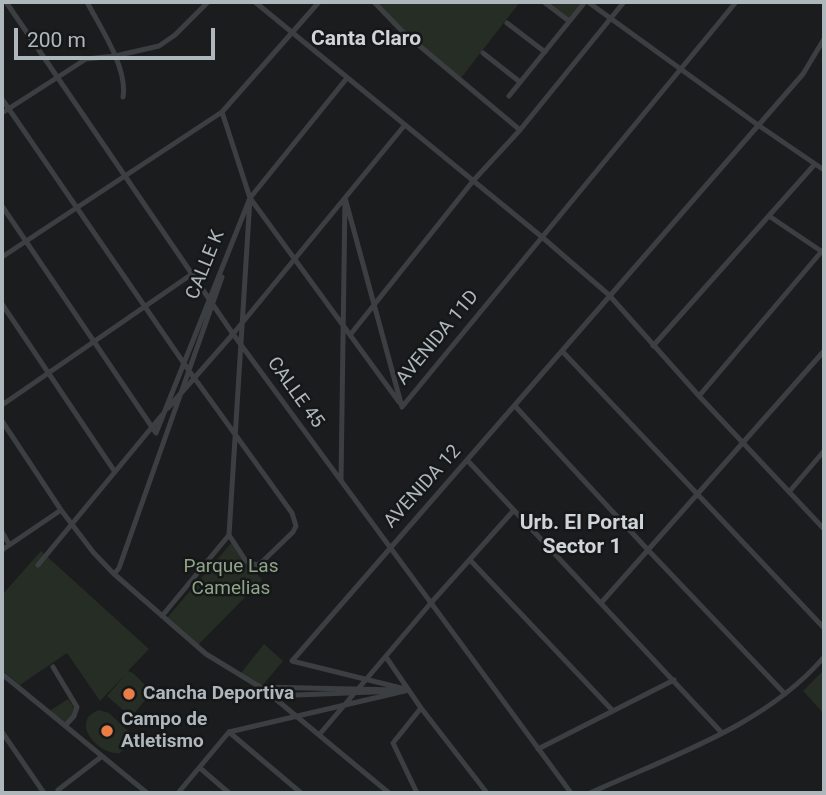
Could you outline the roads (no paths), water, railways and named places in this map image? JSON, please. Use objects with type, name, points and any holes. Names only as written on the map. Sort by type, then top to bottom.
[{"type":"street","name":"CALLE 45","points":[[6,2],[233,334],[571,793]]},
{"type":"street","points":[[87,2],[115,56],[124,82],[123,97]]},
{"type":"street","points":[[2,113],[86,59],[115,56],[159,46],[175,36],[208,2]]},
{"type":"street","points":[[256,2],[609,295],[653,346],[824,529]]},
{"type":"street","points":[[2,257],[222,112],[320,2]]},
{"type":"street","points":[[374,2],[411,38],[520,130]]},
{"type":"street","points":[[544,2],[569,20]]},
{"type":"street","points":[[509,96],[586,2],[824,170]]},
{"type":"street","points":[[350,335],[473,181],[520,130],[624,2]]},
{"type":"street","name":"AVENIDA 11D","points":[[402,407],[736,2]]},
{"type":"street","points":[[507,23],[545,51]]},
{"type":"street","name":"AVENIDA 12","points":[[409,690],[292,661],[803,74],[824,39]]},
{"type":"street","points":[[818,52],[824,56]]},
{"type":"street","points":[[483,53],[520,82]]},
{"type":"street","points":[[114,574],[119,568],[250,198],[347,78]]},
{"type":"street","points":[[2,99],[295,520],[293,532],[257,565],[246,561],[229,535],[162,616]]},
{"type":"street","points":[[222,112],[250,198],[402,407]]},
{"type":"street","points":[[38,565],[233,334],[404,125]]},
{"type":"street","points":[[653,346],[815,164]]},
{"type":"street","name":"CALLE K","points":[[152,427],[156,433],[250,198]]},
{"type":"street","name":"CALLE K","points":[[229,535],[250,198]]},
{"type":"street","points":[[341,481],[345,198]]},
{"type":"street","name":"AVENIDA 11D","points":[[345,198],[402,407]]},
{"type":"street","points":[[2,206],[152,427]]},
{"type":"street","points":[[699,396],[823,252],[769,216]]},
{"type":"street","points":[[2,405],[192,274]]},
{"type":"street","points":[[2,304],[115,472]]},
{"type":"street","points":[[562,351],[824,628]]},
{"type":"street","points":[[601,603],[824,351]]},
{"type":"street","points":[[516,406],[785,694]]},
{"type":"street","points":[[2,421],[61,510],[93,552],[114,574],[206,654],[260,687],[409,690]]},
{"type":"street","points":[[789,492],[824,451]]},
{"type":"street","points":[[468,461],[722,733]]},
{"type":"street","points":[[2,550],[61,510]]},
{"type":"street","points":[[319,735],[514,510]]},
{"type":"street","points":[[2,532],[9,544]]},
{"type":"street","points":[[470,560],[613,711]]},
{"type":"street","points":[[386,657],[421,708],[487,793]]},
{"type":"street","points":[[590,793],[722,733],[785,694],[824,657]]},
{"type":"street","points":[[53,667],[77,707],[74,716],[65,726]]},
{"type":"street","points":[[2,674],[147,793]]},
{"type":"street","points":[[538,749],[674,680]]},
{"type":"street","points":[[178,793],[229,732],[409,690]]},
{"type":"street","points":[[389,793],[272,696],[409,690]]},
{"type":"street","points":[[416,793],[393,743],[421,708]]},
{"type":"street","points":[[2,732],[44,793]]},
{"type":"street","points":[[229,732],[301,793]]},
{"type":"street","points":[[58,790],[101,757]]},
{"type":"street","points":[[200,768],[229,793]]},
{"type":"place","name":"Cancha Deportiva","points":[[129,694]]},
{"type":"place","name":"Campo de Atletismo","points":[[107,731]]},
{"type":"district","name":"Canta Claro","points":[[366,40]]},
{"type":"district","name":"Urb. El Portal Sector 1","points":[[582,536]]},
{"type":"park label","name":"Parque Las Camelias","points":[[231,578]]}]
